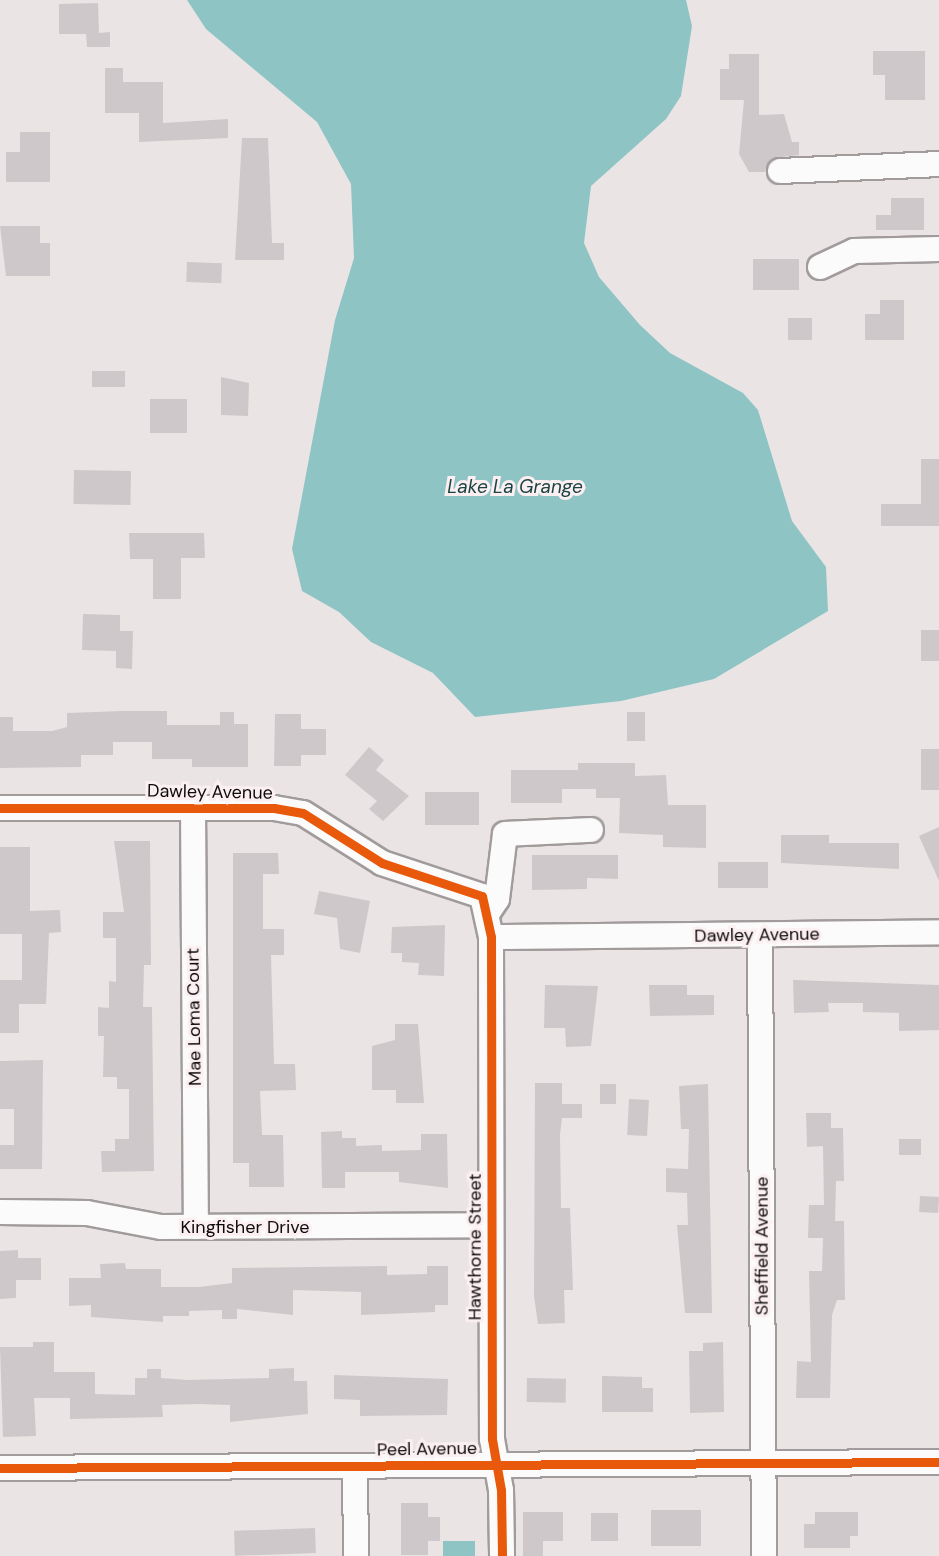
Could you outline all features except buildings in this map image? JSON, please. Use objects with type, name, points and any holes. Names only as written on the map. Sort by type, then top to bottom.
[{"type":"street","points":[[780,170],[939,164]]},
{"type":"street","points":[[820,267],[854,251],[939,249]]},
{"type":"street","name":"Dawley Avenue","points":[[0,808],[192,807],[303,813],[382,863],[465,887],[482,896],[489,911]]},
{"type":"street","name":"Mae Loma Court","points":[[192,807],[196,1227]]},
{"type":"street","points":[[491,937],[489,911],[497,899],[505,834],[591,830]]},
{"type":"street","name":"Dawley Avenue","points":[[491,937],[939,932]]},
{"type":"street","name":"Sheffield Avenue","points":[[761,936],[764,1556]]},
{"type":"street","name":"Hawthorne Street","points":[[491,937],[491,1224],[496,1464],[502,1556]]},
{"type":"street","name":"Kingfisher Drive","points":[[0,1212],[87,1213],[135,1224],[196,1227],[491,1224]]},
{"type":"street","name":"Peel Avenue","points":[[0,1468],[939,1462]]},
{"type":"street","points":[[355,1466],[356,1556]]},
{"type":"water","name":"Lake La Grange","points":[[187,0],[686,0],[692,26],[681,96],[666,119],[591,186],[584,243],[599,277],[640,325],[670,353],[743,393],[758,410],[792,521],[826,567],[828,611],[714,679],[621,701],[475,717],[433,673],[371,642],[339,612],[302,591],[292,549],[335,320],[354,258],[351,184],[317,122],[206,29]]},
{"type":"water","points":[[443,1541],[475,1541],[475,1556],[443,1556]]},
{"type":"cycle path","points":[[0,808],[274,808],[303,813],[382,863],[482,896],[491,937],[492,1439],[501,1490],[502,1556]]},
{"type":"cycle path","points":[[0,1468],[939,1462]]}]
